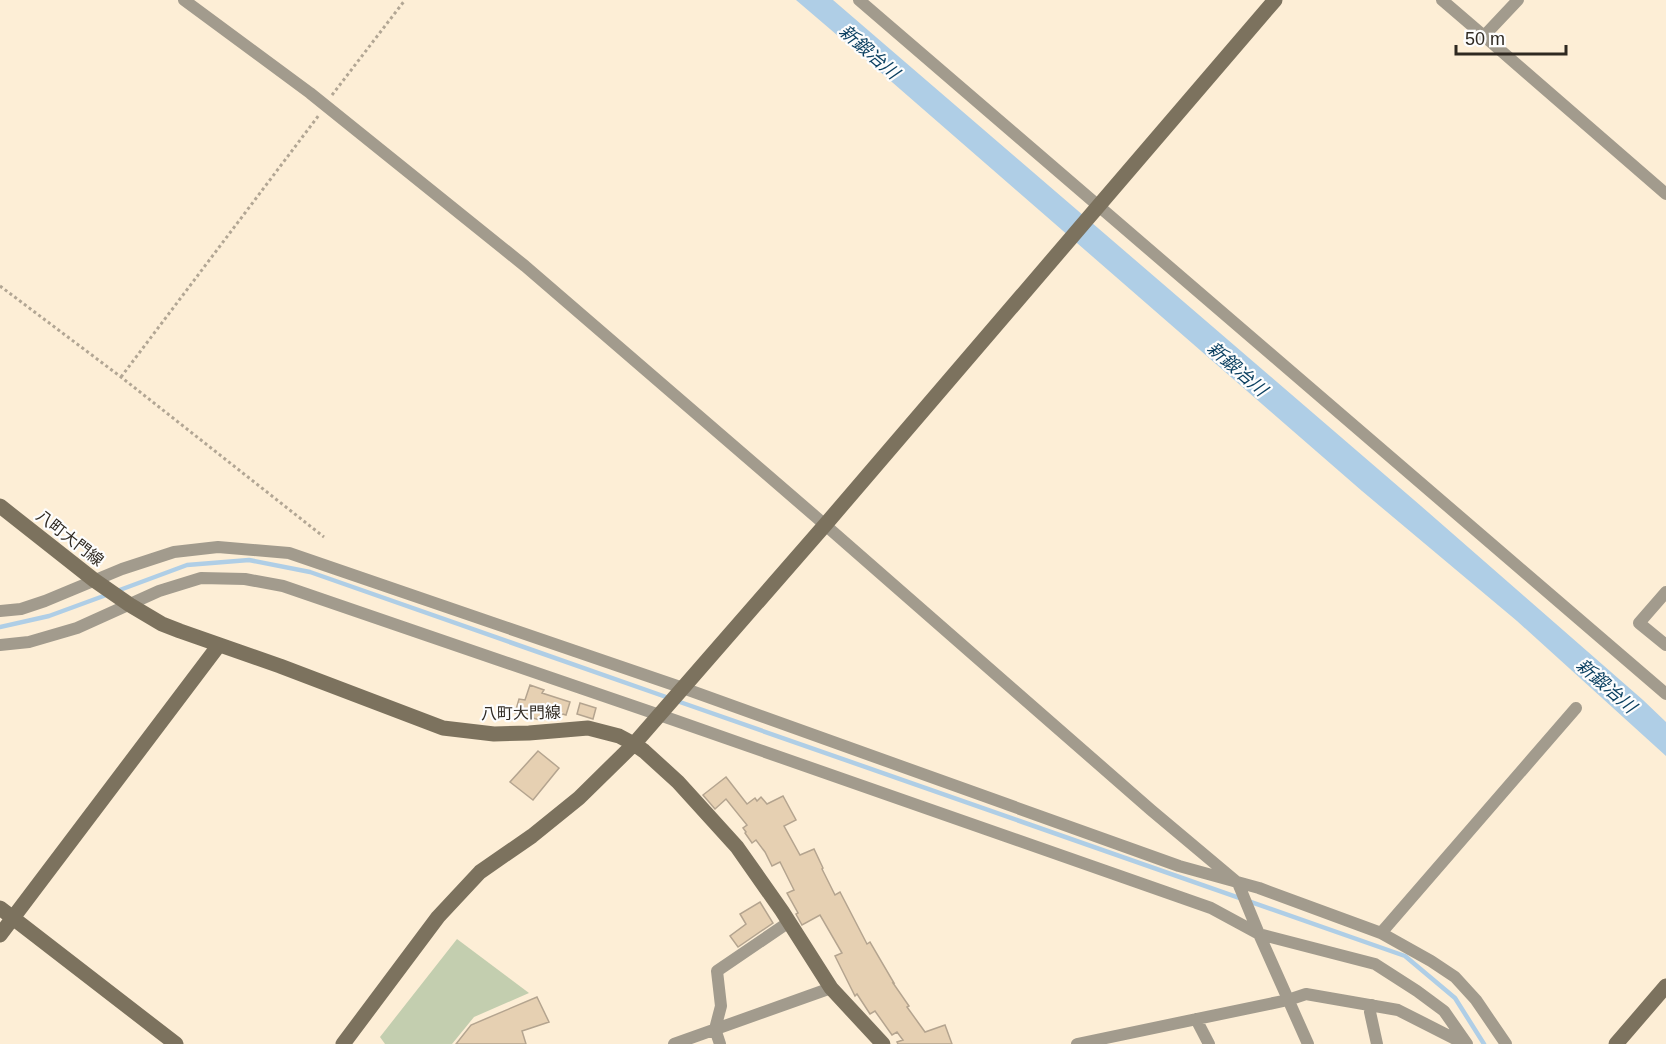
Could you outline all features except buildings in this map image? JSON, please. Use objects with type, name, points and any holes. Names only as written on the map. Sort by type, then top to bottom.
[{"type":"street","points":[[184,0],[324,105],[525,266],[1238,883],[1308,1044]]},
{"type":"street","points":[[859,0],[1095,210],[1666,694]]},
{"type":"street","points":[[343,1044],[438,917],[480,872],[532,836],[579,798],[634,744],[1275,0]]},
{"type":"street","points":[[1442,0],[1666,194]]},
{"type":"street","points":[[1484,36],[1518,0]]},
{"type":"street","name":"八町大門線","points":[[0,506],[94,580],[162,624],[443,728],[494,734],[588,728],[619,736],[634,744],[678,782],[737,847],[789,921],[831,988],[883,1044]]},
{"type":"street","points":[[0,611],[21,609],[45,601],[94,580],[174,552],[218,547],[289,553],[683,688],[1179,866],[1259,888],[1381,933],[1455,977],[1476,1000],[1506,1044]]},
{"type":"street","points":[[0,645],[29,642],[77,627],[159,591],[201,578],[245,579],[283,586],[1211,908],[1259,934],[1375,964],[1444,1011],[1466,1044]]},
{"type":"street","points":[[1666,592],[1640,623],[1666,645]]},
{"type":"street","points":[[0,935],[219,645]]},
{"type":"street","points":[[1381,933],[1576,708]]},
{"type":"street","points":[[0,908],[176,1044]]},
{"type":"street","points":[[720,1044],[715,1029],[721,1006],[717,971],[789,921]]},
{"type":"street","points":[[1616,1044],[1666,986]]},
{"type":"street","points":[[674,1044],[831,988]]},
{"type":"street","points":[[1077,1044],[1288,1000],[1306,994],[1398,1010],[1466,1044]]},
{"type":"street","points":[[1372,1005],[1370,1012],[1377,1044]]},
{"type":"street","points":[[1196,1019],[1209,1044]]},
{"type":"path","points":[[121,377],[405,0]]},
{"type":"path","points":[[0,286],[121,377],[324,537]]},
{"type":"green space","points":[[457,939],[529,993],[474,1017],[452,1044],[385,1044],[380,1037]]},
{"type":"water","name":"新鍛冶川","points":[[796,0],[833,0],[1421,506],[1666,722],[1666,756],[1517,621],[1362,491]]},
{"type":"waterway","points":[[117,591],[187,565],[249,560],[310,572],[669,698]]},
{"type":"waterway","points":[[0,627],[49,616],[109,594]]},
{"type":"waterway","points":[[677,701],[1405,956],[1455,998],[1484,1044]]}]
